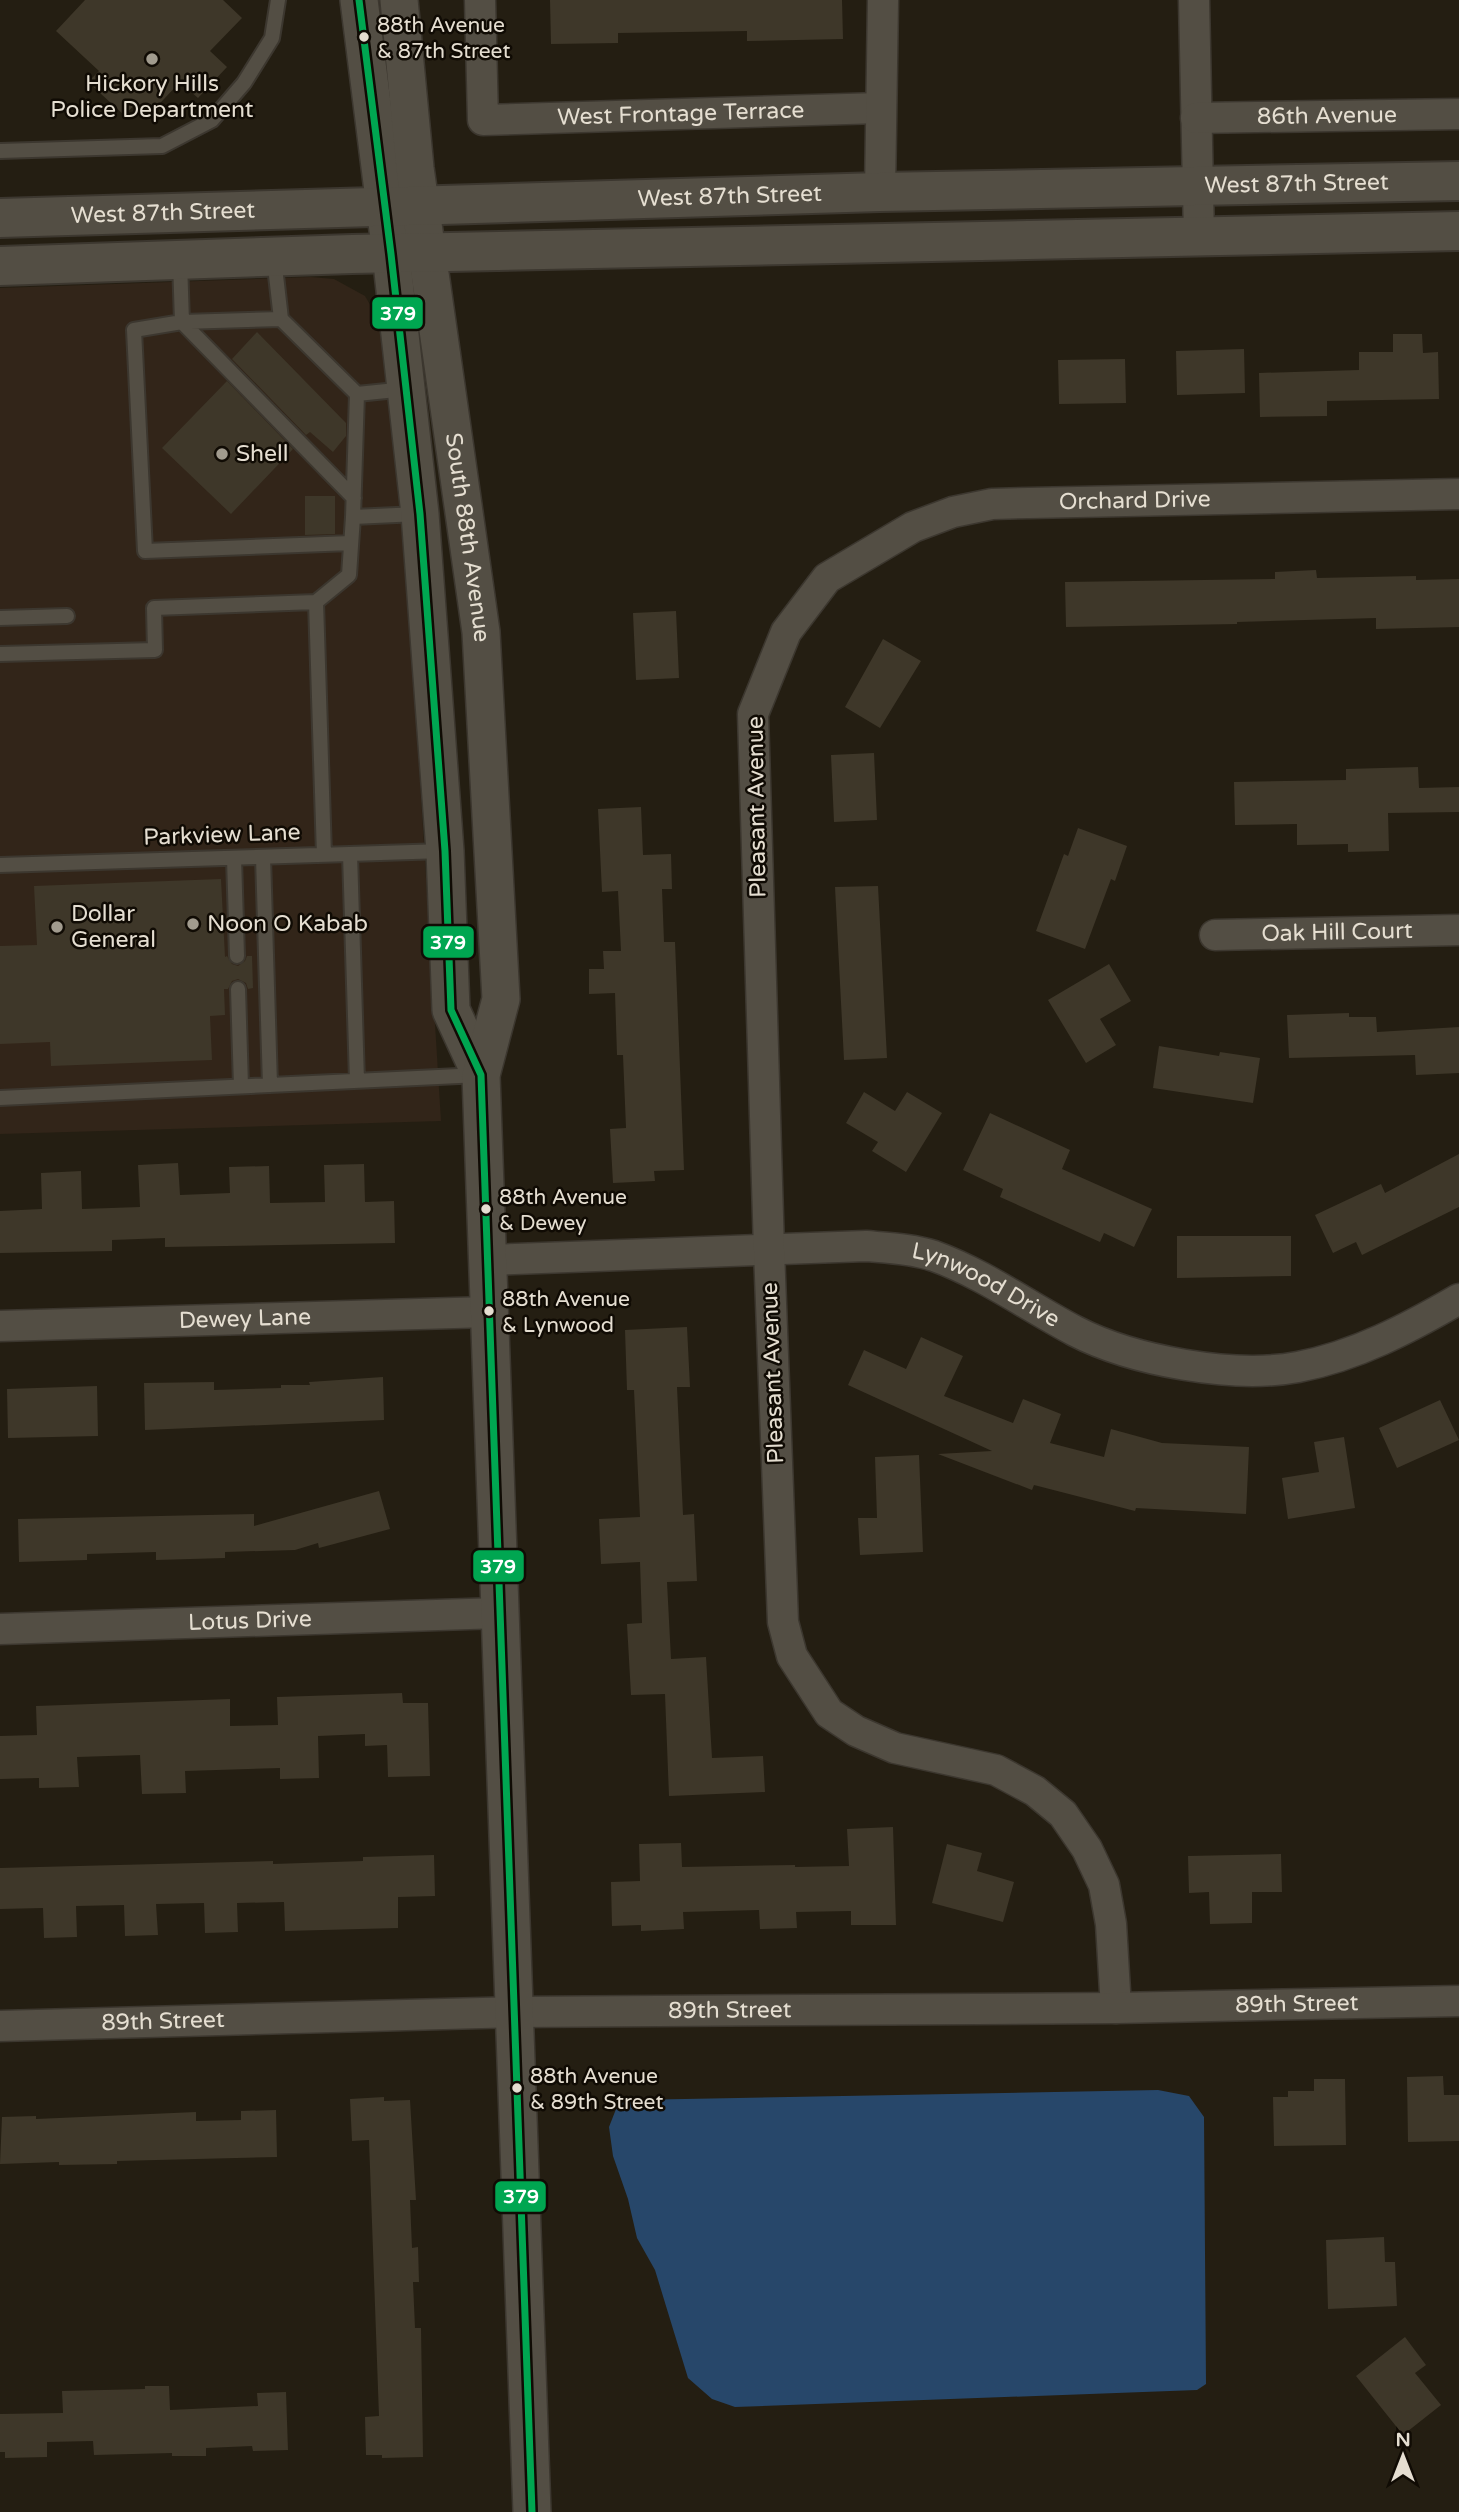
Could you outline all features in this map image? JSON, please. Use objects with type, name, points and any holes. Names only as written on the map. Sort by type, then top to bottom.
[{"type":"main road","name":"West 87th Street","points":[[0,218],[880,192],[1459,181]]},
{"type":"main road","name":"West 87th Street","points":[[0,267],[409,253],[1459,231]]},
{"type":"street","name":"South 88th Avenue","points":[[359,0],[403,205],[409,253],[481,632],[501,999],[481,1075],[532,2512]]},
{"type":"street","name":"South 88th Avenue","points":[[399,0],[415,168],[403,205]]},
{"type":"street","name":"West Frontage Terrace","points":[[480,0],[484,120],[880,108]]},
{"type":"street","points":[[880,192],[883,0]]},
{"type":"street","points":[[1194,0],[1199,237]]},
{"type":"street","name":"86th Avenue","points":[[1196,118],[1459,114]]},
{"type":"street","name":"South 88th Avenue","points":[[409,253],[406,389],[420,514],[445,851],[451,1010],[481,1075]]},
{"type":"street","name":"Orchard Drive","points":[[827,578],[912,527],[953,512],[992,504],[1459,494]]},
{"type":"street","name":"Pleasant Avenue","points":[[827,578],[786,632],[753,714],[783,1622],[792,1656],[829,1713],[856,1731],[895,1748],[996,1770],[1035,1791],[1063,1814],[1087,1849],[1104,1885],[1111,1924],[1116,2008]]},
{"type":"street","name":"Oak Hill Court","points":[[1215,935],[1459,930]]},
{"type":"street","name":"Lynwood Drive","points":[[488,1260],[866,1246],[898,1249],[932,1255],[957,1265],[1090,1337],[1115,1347],[1170,1362],[1252,1370],[1297,1367],[1336,1357],[1414,1324],[1459,1299]]},
{"type":"street","name":"Dewey Lane","points":[[0,1326],[489,1312]]},
{"type":"street","name":"Lotus Drive","points":[[0,1629],[500,1613]]},
{"type":"street","name":"89th Street","points":[[0,2026],[514,2012],[1116,2008],[1459,2001]]},
{"type":"lane","points":[[0,151],[162,146],[212,120],[244,83],[272,38],[278,0]]},
{"type":"lane","points":[[0,654],[155,650],[154,608],[316,603],[349,575],[357,394],[281,318],[274,257]]},
{"type":"lane","points":[[180,260],[182,323],[354,498]]},
{"type":"lane","points":[[281,318],[182,323],[134,330],[145,551],[351,543]]},
{"type":"lane","points":[[357,394],[406,389]]},
{"type":"lane","points":[[353,517],[420,514]]},
{"type":"lane","points":[[316,603],[324,855]]},
{"type":"lane","points":[[0,618],[67,616]]},
{"type":"lane","name":"Parkview Lane","points":[[0,865],[445,851]]},
{"type":"lane","points":[[350,854],[357,1081]]},
{"type":"lane","points":[[263,857],[270,1085]]},
{"type":"lane","points":[[234,858],[237,956]]},
{"type":"lane","points":[[238,989],[241,1086]]},
{"type":"lane","points":[[0,1098],[481,1075]]},
{"type":"shaded area","points":[[311,277],[334,279],[365,296],[379,320],[406,555],[441,1121],[0,1134],[0,288]]},
{"type":"water","points":[[1158,2090],[1189,2096],[1204,2117],[1206,2384],[1197,2390],[735,2407],[712,2399],[688,2378],[655,2270],[637,2238],[628,2199],[613,2156],[609,2127],[618,2104],[631,2100]]},
{"type":"building","name":"Hickory Hills Police Department","points":[[85,0],[223,0],[242,18],[210,51],[227,67],[198,98],[180,82],[148,116],[136,104],[124,115],[88,82],[99,71],[56,31]]},
{"type":"building","points":[[550,0],[842,0],[843,39],[747,41],[747,31],[618,33],[618,43],[551,44]]},
{"type":"building","name":"Shell","points":[[257,332],[346,423],[346,436],[333,452],[310,432],[306,435],[232,359]]},
{"type":"building","points":[[1393,334],[1422,334],[1423,353],[1438,352],[1439,399],[1327,401],[1327,416],[1260,417],[1259,373],[1359,370],[1359,352],[1393,352]]},
{"type":"building","points":[[1244,349],[1245,393],[1177,395],[1176,351]]},
{"type":"building","points":[[1125,359],[1126,403],[1059,404],[1058,360]]},
{"type":"building","name":"Shell","points":[[227,381],[293,449],[231,514],[162,448]]},
{"type":"building","points":[[305,496],[335,496],[335,534],[305,535]]},
{"type":"building","points":[[1316,570],[1317,578],[1416,576],[1416,580],[1459,579],[1459,627],[1376,629],[1376,618],[1066,627],[1065,582],[1275,579],[1275,572]]},
{"type":"building","points":[[676,611],[679,678],[636,680],[633,613]]},
{"type":"building","points":[[883,639],[921,661],[880,728],[845,707]]},
{"type":"building","points":[[874,753],[877,820],[834,822],[831,755]]},
{"type":"building","points":[[1418,767],[1419,788],[1459,787],[1459,812],[1388,813],[1389,851],[1348,852],[1348,844],[1297,845],[1297,824],[1235,825],[1234,782],[1346,780],[1346,769]]},
{"type":"building","points":[[641,807],[643,855],[671,854],[672,889],[662,889],[664,942],[675,942],[684,1170],[654,1171],[655,1181],[613,1183],[610,1129],[626,1128],[623,1055],[617,1055],[615,993],[589,994],[589,969],[604,969],[603,951],[621,951],[618,891],[602,892],[598,809]]},
{"type":"building","points":[[1078,828],[1127,846],[1115,881],[1111,879],[1085,949],[1036,931],[1064,854],[1068,856]]},
{"type":"building","points":[[221,879],[225,957],[238,966],[247,956],[252,956],[253,988],[248,989],[246,983],[238,979],[232,981],[228,989],[224,989],[225,1015],[210,1016],[212,1060],[51,1066],[50,1042],[0,1044],[0,946],[37,945],[34,886]]},
{"type":"building","points":[[878,886],[887,1058],[844,1060],[835,887]]},
{"type":"building","points":[[1109,964],[1131,1001],[1100,1019],[1116,1045],[1086,1063],[1048,1000]]},
{"type":"building","points":[[1349,1013],[1349,1017],[1376,1017],[1377,1032],[1459,1027],[1459,1073],[1416,1075],[1415,1055],[1289,1058],[1287,1015]]},
{"type":"building","points":[[1159,1046],[1219,1056],[1220,1052],[1260,1058],[1253,1103],[1153,1088]]},
{"type":"building","points":[[864,1092],[895,1111],[907,1092],[942,1113],[906,1172],[872,1151],[878,1142],[846,1123]]},
{"type":"building","points":[[990,1113],[1070,1150],[1062,1169],[1152,1209],[1134,1247],[1104,1233],[1100,1242],[1000,1197],[1003,1189],[963,1170]]},
{"type":"building","points":[[1459,1154],[1459,1207],[1362,1255],[1356,1242],[1333,1253],[1315,1215],[1381,1184],[1385,1193]]},
{"type":"building","points":[[178,1163],[180,1195],[230,1193],[229,1167],[269,1166],[270,1203],[325,1202],[324,1165],[364,1164],[365,1202],[394,1201],[395,1243],[165,1247],[165,1238],[112,1240],[112,1251],[0,1253],[0,1211],[42,1209],[41,1173],[81,1171],[82,1209],[140,1207],[138,1165]]},
{"type":"building","points":[[1177,1236],[1291,1236],[1291,1276],[1177,1278]]},
{"type":"building","points":[[687,1327],[690,1387],[677,1387],[683,1515],[694,1514],[697,1581],[667,1582],[671,1659],[706,1657],[712,1758],[763,1756],[765,1792],[669,1796],[665,1694],[631,1695],[627,1624],[642,1623],[640,1562],[601,1564],[599,1519],[640,1517],[634,1390],[627,1390],[625,1330]]},
{"type":"building","points":[[921,1337],[963,1356],[944,1396],[1013,1423],[1023,1399],[1061,1414],[1050,1443],[1104,1457],[1111,1429],[1162,1443],[1249,1447],[1246,1514],[1136,1508],[1135,1511],[1034,1485],[1032,1490],[938,1454],[992,1451],[848,1385],[864,1350],[906,1369]]},
{"type":"building","points":[[383,1377],[384,1420],[145,1430],[144,1383],[214,1382],[214,1390],[281,1388],[281,1385],[310,1385],[309,1382]]},
{"type":"building","points":[[97,1386],[98,1436],[8,1438],[7,1389]]},
{"type":"building","points":[[1440,1400],[1459,1440],[1397,1468],[1379,1428]]},
{"type":"building","points":[[1344,1437],[1355,1508],[1288,1519],[1282,1478],[1319,1472],[1314,1442]]},
{"type":"building","points":[[919,1455],[923,1552],[860,1555],[858,1518],[877,1518],[875,1457]]},
{"type":"building","points":[[379,1491],[390,1529],[319,1548],[318,1543],[295,1550],[225,1552],[225,1558],[156,1560],[156,1552],[87,1554],[87,1560],[19,1562],[18,1519],[254,1514],[254,1526]]},
{"type":"building","points":[[402,1693],[403,1703],[428,1703],[430,1776],[388,1777],[387,1745],[365,1746],[365,1734],[318,1736],[319,1778],[280,1779],[280,1768],[185,1771],[186,1793],[142,1794],[140,1755],[77,1757],[79,1787],[39,1788],[39,1778],[0,1779],[0,1736],[37,1735],[36,1706],[230,1699],[230,1726],[278,1725],[277,1697]]},
{"type":"building","points":[[893,1827],[896,1925],[851,1925],[851,1911],[796,1912],[797,1928],[760,1929],[759,1910],[683,1912],[684,1929],[641,1931],[641,1925],[612,1926],[611,1882],[640,1881],[639,1844],[681,1843],[682,1867],[849,1866],[847,1829]]},
{"type":"building","points":[[947,1844],[982,1853],[977,1871],[1014,1882],[1003,1922],[932,1903]]},
{"type":"building","points":[[1281,1854],[1282,1892],[1252,1892],[1252,1923],[1210,1924],[1209,1892],[1189,1893],[1188,1856]]},
{"type":"building","points":[[434,1855],[435,1896],[398,1897],[398,1928],[285,1931],[284,1902],[237,1903],[238,1932],[205,1933],[204,1903],[156,1904],[158,1935],[125,1936],[124,1905],[76,1906],[77,1937],[44,1938],[43,1908],[0,1909],[0,1868],[273,1861],[273,1864]]},
{"type":"building","points":[[1443,2076],[1444,2095],[1459,2095],[1459,2141],[1408,2142],[1407,2077]]},
{"type":"building","points":[[1314,2079],[1345,2079],[1346,2145],[1274,2146],[1273,2097],[1288,2097],[1288,2091],[1314,2091]]},
{"type":"building","points":[[384,2097],[384,2101],[410,2100],[416,2200],[410,2200],[412,2248],[418,2247],[419,2282],[413,2282],[415,2328],[421,2328],[423,2457],[382,2458],[382,2455],[366,2455],[365,2417],[379,2416],[369,2140],[352,2141],[350,2099]]},
{"type":"building","points":[[276,2110],[277,2157],[117,2161],[117,2164],[0,2164],[2,2117],[36,2116],[36,2119],[196,2112],[196,2121],[241,2120],[241,2111]]},
{"type":"building","points":[[1384,2237],[1385,2262],[1395,2262],[1397,2306],[1328,2309],[1326,2240]]},
{"type":"building","points":[[1405,2337],[1426,2365],[1415,2373],[1441,2405],[1403,2435],[1356,2376]]},
{"type":"building","points":[[145,2386],[169,2386],[170,2410],[258,2406],[257,2393],[286,2392],[288,2450],[253,2451],[252,2446],[206,2448],[206,2456],[172,2456],[172,2453],[94,2455],[93,2441],[47,2442],[47,2457],[5,2458],[5,2452],[0,2452],[0,2414],[63,2413],[62,2391],[145,2389]]},
{"type":"transit line","name":"379","points":[[359,0],[420,514],[445,851],[451,1010],[481,1075],[532,2512]]},
{"type":"place","name":"88th Avenue & 87th Street","points":[[364,37]]},
{"type":"place","name":"Hickory Hills Police Department","points":[[152,59]]},
{"type":"place","name":"Shell","points":[[222,454]]},
{"type":"place","name":"Noon O Kabab","points":[[193,924]]},
{"type":"place","name":"Dollar General","points":[[57,927]]},
{"type":"place","name":"88th Avenue & Dewey","points":[[486,1209]]},
{"type":"place","name":"88th Avenue & Lynwood","points":[[489,1311]]},
{"type":"place","name":"88th Avenue & 89th Street","points":[[517,2088]]}]
